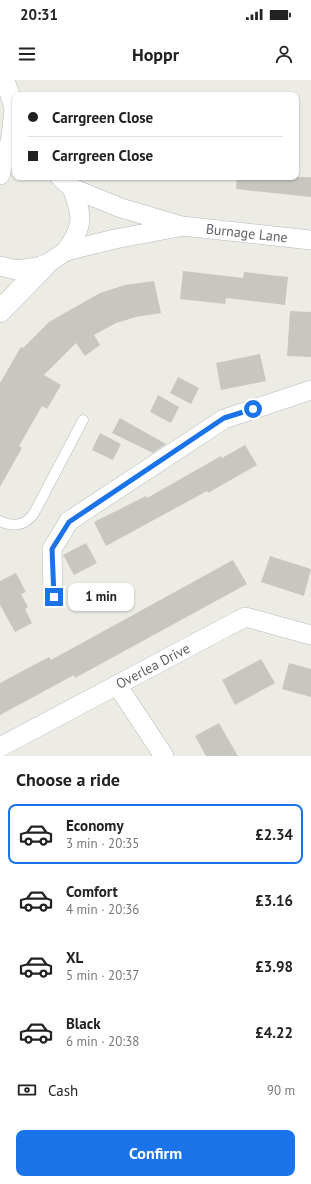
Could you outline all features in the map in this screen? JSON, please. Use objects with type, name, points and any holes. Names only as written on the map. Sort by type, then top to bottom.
[{"type":"street","points":[[5,80],[12,101]]},
{"type":"street","points":[[0,175],[12,131]]},
{"type":"street","points":[[0,184],[12,177]]},
{"type":"street","name":"Burnage Lane","points":[[66,183],[121,208],[182,226],[311,240]]},
{"type":"street","name":"Burnage Lane","points":[[0,266],[17,270],[44,266],[66,251],[78,234],[81,211],[66,183]]},
{"type":"street","name":"Burnage Lane","points":[[66,251],[115,239],[182,226]]},
{"type":"street","points":[[0,311],[44,266]]},
{"type":"street","points":[[54,597],[52,549],[69,522],[224,418],[311,390]]},
{"type":"street","name":"Overlea Drive","points":[[0,747],[245,617],[311,635]]},
{"type":"street","points":[[118,685],[164,756]]},
{"type":"lane","points":[[0,521],[20,525],[26,522],[33,515],[83,420]]},
{"type":"building","points":[[299,177],[311,177],[311,197],[236,189],[237,180],[299,180]]},
{"type":"building","points":[[183,271],[243,278],[244,272],[288,277],[285,305],[226,298],[225,304],[180,299]]},
{"type":"building","points":[[154,281],[161,313],[136,317],[116,323],[94,335],[100,345],[85,356],[76,343],[44,375],[61,385],[47,409],[42,406],[19,446],[22,448],[0,487],[0,383],[21,347],[23,348],[49,322],[100,293],[125,285]]},
{"type":"building","points":[[290,311],[311,312],[311,357],[287,356]]},
{"type":"building","points":[[260,354],[266,381],[221,390],[216,363]]},
{"type":"building","points":[[178,377],[199,388],[191,404],[170,393]]},
{"type":"building","points":[[158,395],[179,407],[171,423],[150,412]]},
{"type":"building","points":[[120,418],[166,444],[153,453],[112,433]]},
{"type":"building","points":[[100,433],[121,444],[113,460],[92,450]]},
{"type":"building","points":[[245,445],[257,465],[208,493],[207,491],[106,546],[94,522],[146,496],[147,498],[221,456],[222,458]]},
{"type":"building","points":[[86,543],[97,563],[74,575],[63,555]]},
{"type":"building","points":[[270,556],[311,569],[304,596],[261,582]]},
{"type":"building","points":[[233,560],[247,584],[75,678],[74,675],[0,715],[0,683],[49,657],[51,660]]},
{"type":"building","points":[[16,573],[26,592],[21,594],[28,607],[25,609],[32,623],[15,632],[0,605],[0,581]]},
{"type":"building","points":[[261,659],[275,683],[235,705],[222,680]]},
{"type":"building","points":[[289,663],[311,669],[311,697],[282,689]]},
{"type":"building","points":[[219,723],[238,756],[206,756],[195,736]]},
{"type":"route","points":[[54,597],[52,549],[69,522],[170,456],[224,418],[253,409]]}]
